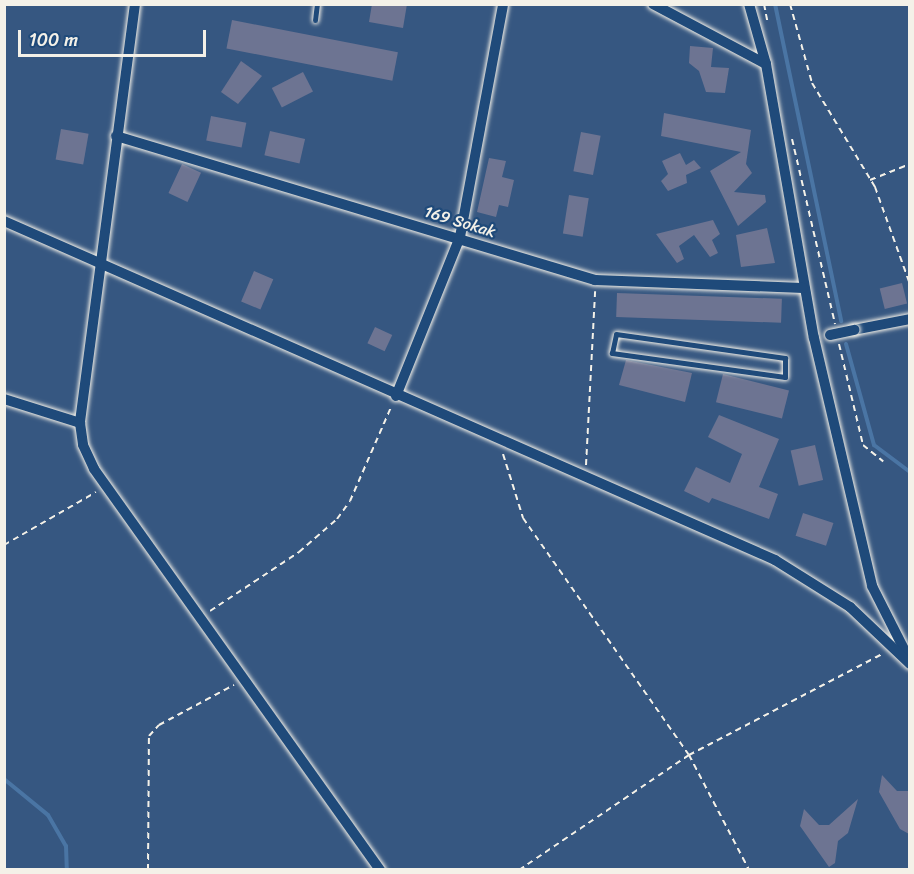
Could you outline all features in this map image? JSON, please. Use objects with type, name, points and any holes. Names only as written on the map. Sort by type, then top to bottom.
[{"type":"street","points":[[135,4],[116,136],[103,263],[80,423],[83,445],[106,486],[380,870]]},
{"type":"street","points":[[396,396],[460,237],[502,4]]},
{"type":"street","points":[[654,4],[766,64]]},
{"type":"street","points":[[749,4],[766,64],[803,288],[872,586],[909,662]]},
{"type":"street","name":"169 Sokak","points":[[116,136],[460,237],[595,280],[803,288]]},
{"type":"street","points":[[4,221],[103,263],[396,396],[775,560],[850,607],[909,662]]},
{"type":"street","points":[[814,338],[909,319]]},
{"type":"street","points":[[4,399],[80,423]]},
{"type":"lane","points":[[315,20],[317,4]]},
{"type":"lane","points":[[616,334],[785,358],[785,376],[612,353],[616,334]]},
{"type":"path","points":[[764,4],[769,28]]},
{"type":"path","points":[[790,4],[812,82],[870,180],[909,284]]},
{"type":"path","points":[[791,133],[835,335],[863,445],[883,461]]},
{"type":"path","points":[[870,180],[909,164]]},
{"type":"path","points":[[584,477],[595,280]]},
{"type":"path","points":[[202,618],[298,552],[337,519],[350,501],[396,396]]},
{"type":"path","points":[[502,442],[511,489],[523,518],[689,754],[749,870]]},
{"type":"path","points":[[4,545],[106,486]]},
{"type":"path","points":[[519,870],[689,754],[865,666],[891,647]]},
{"type":"path","points":[[148,870],[149,736],[159,725],[244,678]]},
{"type":"building","points":[[372,4],[407,4],[403,28],[369,22]]},
{"type":"building","points":[[232,20],[398,52],[392,81],[226,48]]},
{"type":"building","points":[[690,46],[713,48],[711,67],[729,68],[725,93],[706,92],[699,71],[689,63]]},
{"type":"building","points":[[241,61],[262,76],[238,104],[221,92]]},
{"type":"building","points":[[303,72],[313,92],[282,107],[272,88]]},
{"type":"building","points":[[664,113],[751,130],[746,164],[752,173],[734,192],[765,195],[766,202],[738,226],[710,171],[741,152],[661,136]]},
{"type":"building","points":[[211,116],[246,123],[242,147],[206,141]]},
{"type":"building","points":[[61,129],[89,134],[83,164],[56,160]]},
{"type":"building","points":[[270,131],[305,139],[299,163],[264,155]]},
{"type":"building","points":[[581,132],[601,136],[593,175],[573,171]]},
{"type":"building","points":[[680,153],[686,165],[694,160],[701,168],[686,175],[687,183],[668,191],[661,181],[668,174],[662,161]]},
{"type":"building","points":[[489,158],[506,161],[502,177],[514,180],[508,207],[499,205],[496,217],[477,212]]},
{"type":"building","points":[[182,164],[201,173],[188,202],[168,193]]},
{"type":"building","points":[[569,195],[589,198],[583,237],[563,234]]},
{"type":"building","points":[[713,220],[720,234],[712,240],[718,253],[710,257],[694,235],[679,246],[684,259],[677,263],[656,234]]},
{"type":"building","points":[[767,228],[775,263],[741,267],[736,235]]},
{"type":"building","points":[[254,271],[273,279],[260,310],[241,301]]},
{"type":"building","points":[[902,283],[907,303],[885,309],[880,289]]},
{"type":"building","points":[[617,293],[782,299],[781,323],[616,317]]},
{"type":"building","points":[[375,327],[392,335],[385,351],[367,343]]},
{"type":"building","points":[[626,360],[692,373],[685,402],[619,385]]},
{"type":"building","points":[[723,374],[789,390],[782,419],[716,402]]},
{"type":"building","points":[[719,415],[779,439],[759,487],[778,494],[769,519],[712,498],[709,503],[684,491],[696,467],[730,483],[742,454],[708,437]]},
{"type":"building","points":[[815,445],[823,480],[799,486],[791,451]]},
{"type":"building","points":[[803,513],[833,523],[826,546],[796,536]]},
{"type":"building","points":[[882,775],[897,791],[909,791],[909,834],[900,829],[879,792]]},
{"type":"building","points":[[858,799],[848,833],[838,841],[835,863],[829,867],[800,826],[804,809],[819,825],[829,825]]},
{"type":"waterway","points":[[775,4],[841,321]]},
{"type":"waterway","points":[[846,344],[874,445],[910,472]]},
{"type":"waterway","points":[[4,779],[48,815],[66,846],[67,870]]}]
